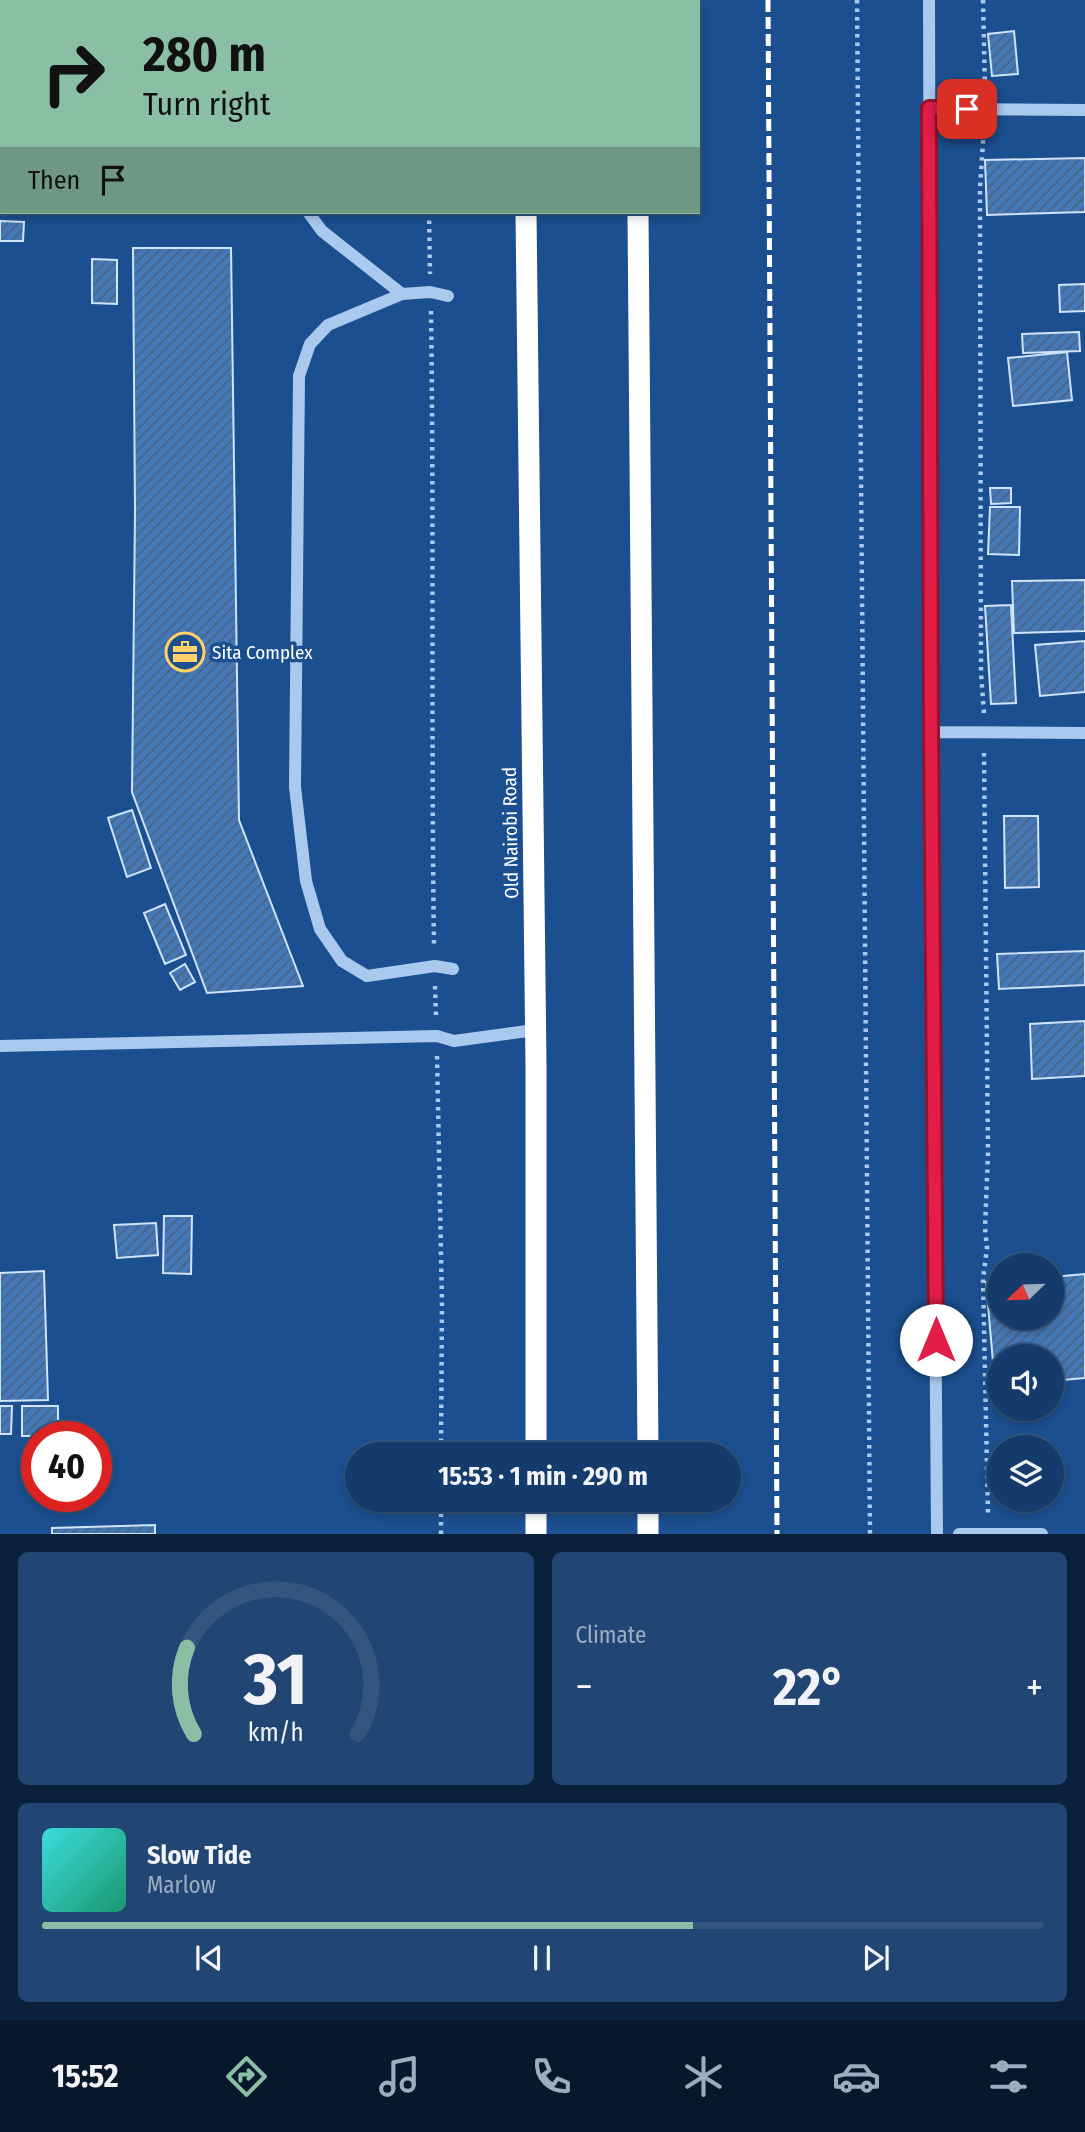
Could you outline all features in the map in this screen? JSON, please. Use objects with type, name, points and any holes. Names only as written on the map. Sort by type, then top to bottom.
[{"type":"highway","name":"Old Nairobi Road","points":[[526,214],[535,1030],[536,1442]]},
{"type":"highway","points":[[638,214],[648,1442]]},
{"type":"highway","points":[[536,1512],[537,1534]]},
{"type":"highway","points":[[648,1512],[648,1534]]},
{"type":"street","points":[[929,0],[937,1534]]},
{"type":"street","points":[[929,108],[1085,110]]},
{"type":"street","points":[[309,214],[322,231],[402,294]]},
{"type":"street","points":[[448,296],[430,292],[402,294],[328,325],[310,344],[299,376],[295,787],[306,881],[320,929],[342,961],[367,976],[435,966],[453,969]]},
{"type":"street","points":[[931,732],[1085,733]]},
{"type":"street","points":[[0,1046],[437,1036],[454,1041],[535,1030]]},
{"type":"street","points":[[959,1534],[1042,1534]]},
{"type":"path","points":[[857,0],[870,1534]]},
{"type":"path","points":[[983,0],[985,109],[980,188],[981,673],[984,707],[988,1153],[985,1228],[987,1248],[983,1279],[988,1532]]},
{"type":"path","points":[[429,214],[433,500],[432,757],[442,1303],[441,1442]]},
{"type":"path","points":[[441,1512],[441,1534]]},
{"type":"building","points":[[1014,31],[1018,74],[992,76],[988,34]]},
{"type":"building","points":[[1085,158],[1085,212],[987,215],[985,160]]},
{"type":"building","points":[[0,221],[24,222],[23,241],[0,241]]},
{"type":"building","name":"Sita Complex","points":[[133,248],[231,248],[239,820],[303,986],[207,993],[132,792],[135,512]]},
{"type":"building","points":[[92,259],[117,260],[117,304],[92,303]]},
{"type":"building","points":[[1085,284],[1085,311],[1060,312],[1059,285]]},
{"type":"building","points":[[1079,332],[1080,351],[1023,353],[1022,334]]},
{"type":"building","points":[[1067,352],[1072,400],[1013,406],[1008,358]]},
{"type":"building","points":[[990,488],[1011,488],[1011,503],[991,504]]},
{"type":"building","points":[[990,507],[1020,507],[1019,555],[988,554]]},
{"type":"building","points":[[1085,580],[1085,631],[1014,633],[1012,581]]},
{"type":"building","points":[[1011,605],[1016,703],[991,704],[985,606]]},
{"type":"building","points":[[1085,641],[1085,692],[1040,696],[1035,645]]},
{"type":"building","points":[[132,810],[151,868],[127,877],[108,818]]},
{"type":"building","points":[[1004,816],[1038,816],[1039,887],[1005,888]]},
{"type":"building","points":[[165,904],[186,955],[165,964],[144,913]]},
{"type":"building","points":[[1085,951],[1085,985],[999,989],[997,954]]},
{"type":"building","points":[[185,964],[195,982],[180,990],[170,973]]},
{"type":"building","points":[[1085,1021],[1085,1076],[1032,1079],[1030,1024]]},
{"type":"building","points":[[164,1216],[192,1216],[191,1274],[163,1273]]},
{"type":"building","points":[[156,1223],[158,1255],[117,1258],[114,1225]]},
{"type":"building","points":[[44,1271],[48,1400],[0,1401],[0,1273]]},
{"type":"building","points":[[1085,1274],[1085,1378],[1064,1380],[1064,1344],[991,1344],[990,1330],[1064,1330],[1064,1276]]},
{"type":"building","points":[[0,1406],[12,1406],[11,1434],[0,1434]]},
{"type":"building","points":[[22,1406],[58,1406],[58,1421],[22,1421]]},
{"type":"building","points":[[155,1525],[155,1534],[52,1534],[52,1528]]},
{"type":"railway","points":[[768,0],[777,1534]]},
{"type":"place","name":"Sita Complex","points":[[185,652]]},
{"type":"route","points":[[936,1340],[929,108],[967,109]]}]
